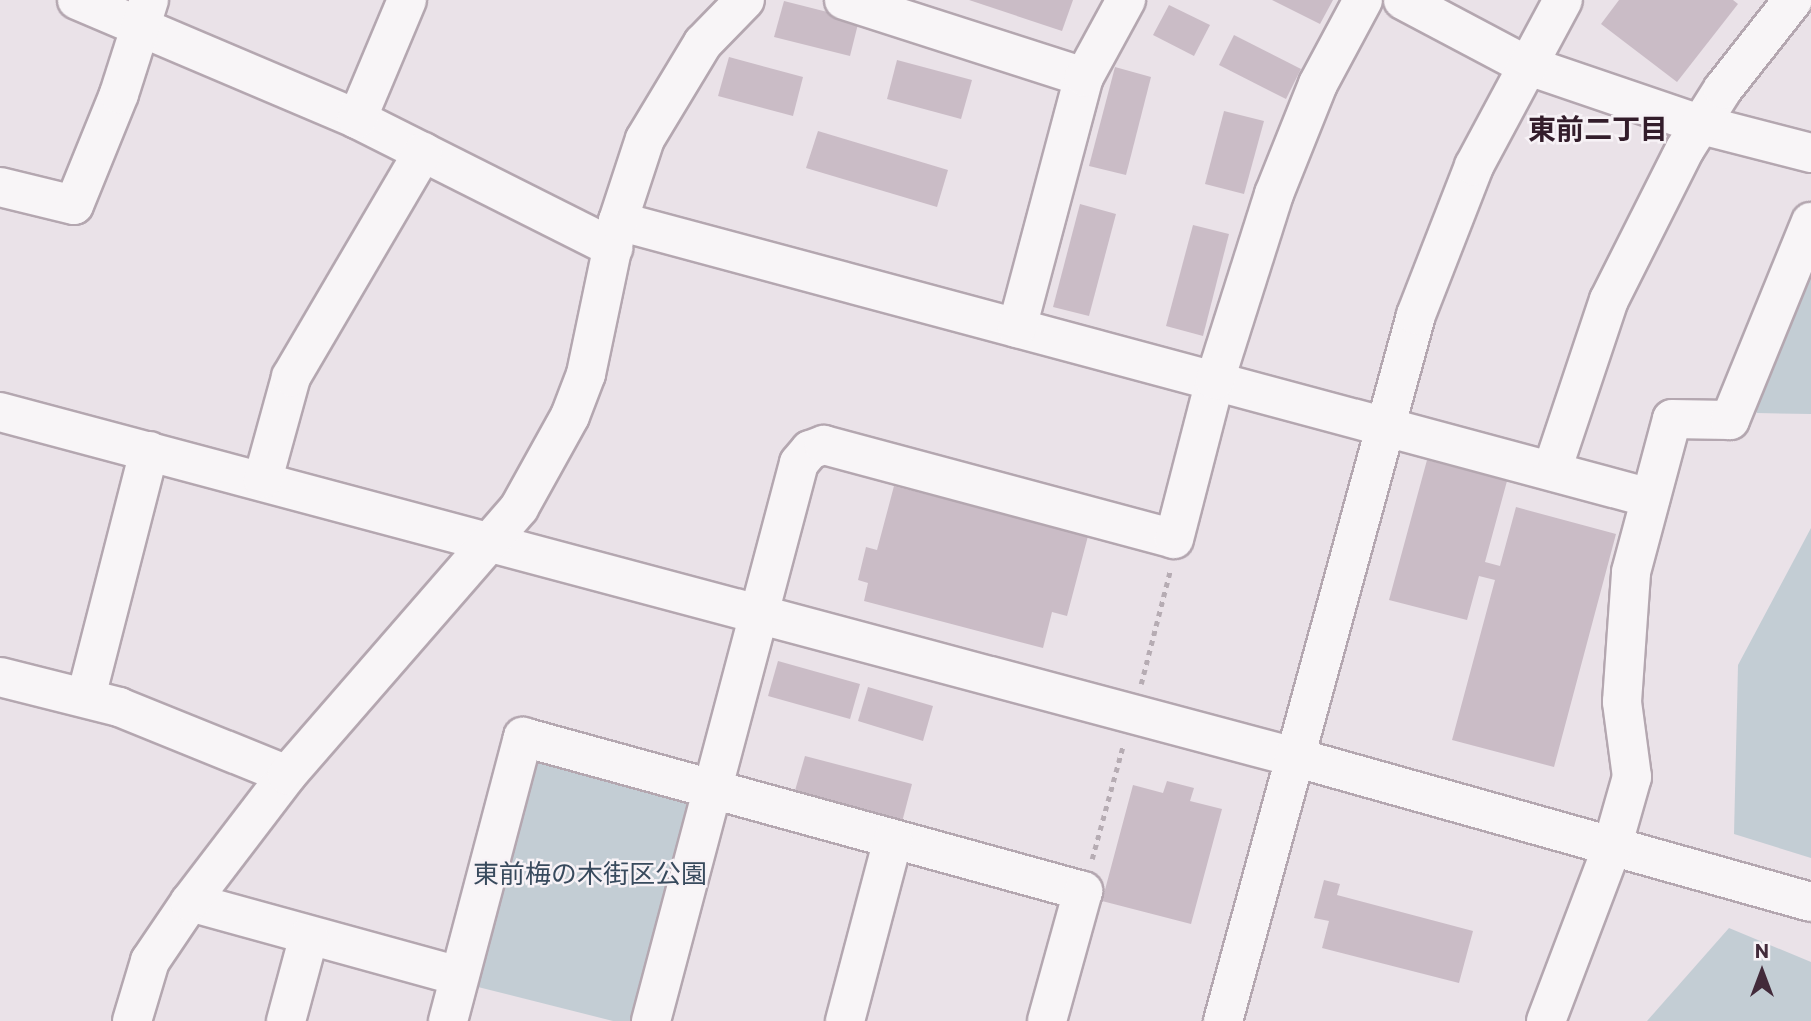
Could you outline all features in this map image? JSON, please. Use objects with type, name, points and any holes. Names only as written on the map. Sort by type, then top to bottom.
[{"type":"street","points":[[77,0],[144,15],[423,152],[615,234],[1017,328],[1650,498]]},
{"type":"street","points":[[357,118],[407,0]]},
{"type":"street","points":[[132,1021],[150,961],[190,902],[287,775],[494,542],[519,508],[570,416],[586,374],[615,234],[645,139],[665,100],[703,43],[745,0]]},
{"type":"street","points":[[844,0],[1084,77]]},
{"type":"street","points":[[1017,328],[1084,77],[1126,0]]},
{"type":"street","points":[[651,1021],[799,463],[810,450],[824,445],[1174,538],[1214,380],[1274,194],[1318,84],[1363,0]]},
{"type":"street","points":[[1403,0],[1526,65],[1702,125],[1811,153]]},
{"type":"street","points":[[1223,1021],[1385,426],[1439,250],[1474,166],[1563,0]]},
{"type":"street","points":[[1552,470],[1609,300],[1685,149],[1723,89],[1793,0]]},
{"type":"street","points":[[0,187],[74,205],[144,15]]},
{"type":"street","points":[[263,479],[291,377],[423,152]]},
{"type":"street","points":[[1546,1021],[1612,847],[1632,777],[1622,702],[1622,653],[1631,572],[1672,419],[1730,420],[1811,222]]},
{"type":"street","points":[[0,412],[263,479],[760,617],[1294,757],[1811,902]]},
{"type":"street","points":[[86,697],[149,451]]},
{"type":"street","points":[[0,677],[86,697],[287,775]]},
{"type":"street","points":[[448,1021],[523,737],[713,787],[1083,891],[1047,1021]]},
{"type":"street","points":[[845,1021],[894,839]]},
{"type":"street","points":[[190,902],[459,976]]},
{"type":"street","points":[[286,1021],[309,936]]},
{"type":"path","points":[[1083,891],[1172,560],[1174,538]]},
{"type":"green space","points":[[1811,259],[1811,414],[1757,413],[1750,397]]},
{"type":"green space","points":[[1811,528],[1811,858],[1734,834],[1738,665]]},
{"type":"green space","name":"東前梅の木街区公園","points":[[549,760],[685,796],[691,814],[635,1021],[613,1021],[474,986],[533,765]]},
{"type":"green space","points":[[1729,928],[1811,962],[1811,1021],[1647,1021]]},
{"type":"building","points":[[969,0],[1073,0],[1062,31]]},
{"type":"building","points":[[1272,0],[1333,0],[1320,24]]},
{"type":"building","points":[[1619,0],[1733,0],[1738,4],[1677,82],[1601,24]]},
{"type":"building","points":[[784,1],[859,20],[850,56],[774,37]]},
{"type":"building","points":[[1169,5],[1210,25],[1194,56],[1153,35]]},
{"type":"building","points":[[1234,35],[1301,69],[1286,99],[1219,65]]},
{"type":"building","points":[[729,57],[803,77],[793,116],[718,96]]},
{"type":"building","points":[[897,60],[972,80],[961,119],[887,99]]},
{"type":"building","points":[[1115,67],[1151,77],[1126,175],[1089,166]]},
{"type":"building","points":[[1224,111],[1264,121],[1244,194],[1205,184]]},
{"type":"building","points":[[818,131],[948,170],[937,207],[806,168]]},
{"type":"building","points":[[1080,204],[1116,214],[1089,316],[1053,307]]},
{"type":"building","points":[[1193,225],[1229,234],[1203,336],[1166,326]]},
{"type":"building","points":[[1427,460],[1507,481],[1485,562],[1500,566],[1516,507],[1616,534],[1554,767],[1452,740],[1495,580],[1479,576],[1467,620],[1389,600]]},
{"type":"building","points":[[894,486],[1088,536],[1067,616],[1052,612],[1043,648],[864,601],[868,583],[858,580],[866,547],[877,550]]},
{"type":"building","points":[[778,661],[860,684],[850,719],[768,696]]},
{"type":"building","points":[[868,687],[933,706],[923,741],[858,721]]},
{"type":"building","points":[[805,756],[912,784],[902,822],[794,794]]},
{"type":"building","points":[[1167,781],[1194,788],[1190,801],[1222,809],[1191,924],[1102,901],[1133,785],[1163,793]]},
{"type":"building","points":[[1324,880],[1340,884],[1337,895],[1473,931],[1459,983],[1322,948],[1329,921],[1314,918]]},
{"type":"district","name":"東前二丁目","points":[[1598,128]]}]
